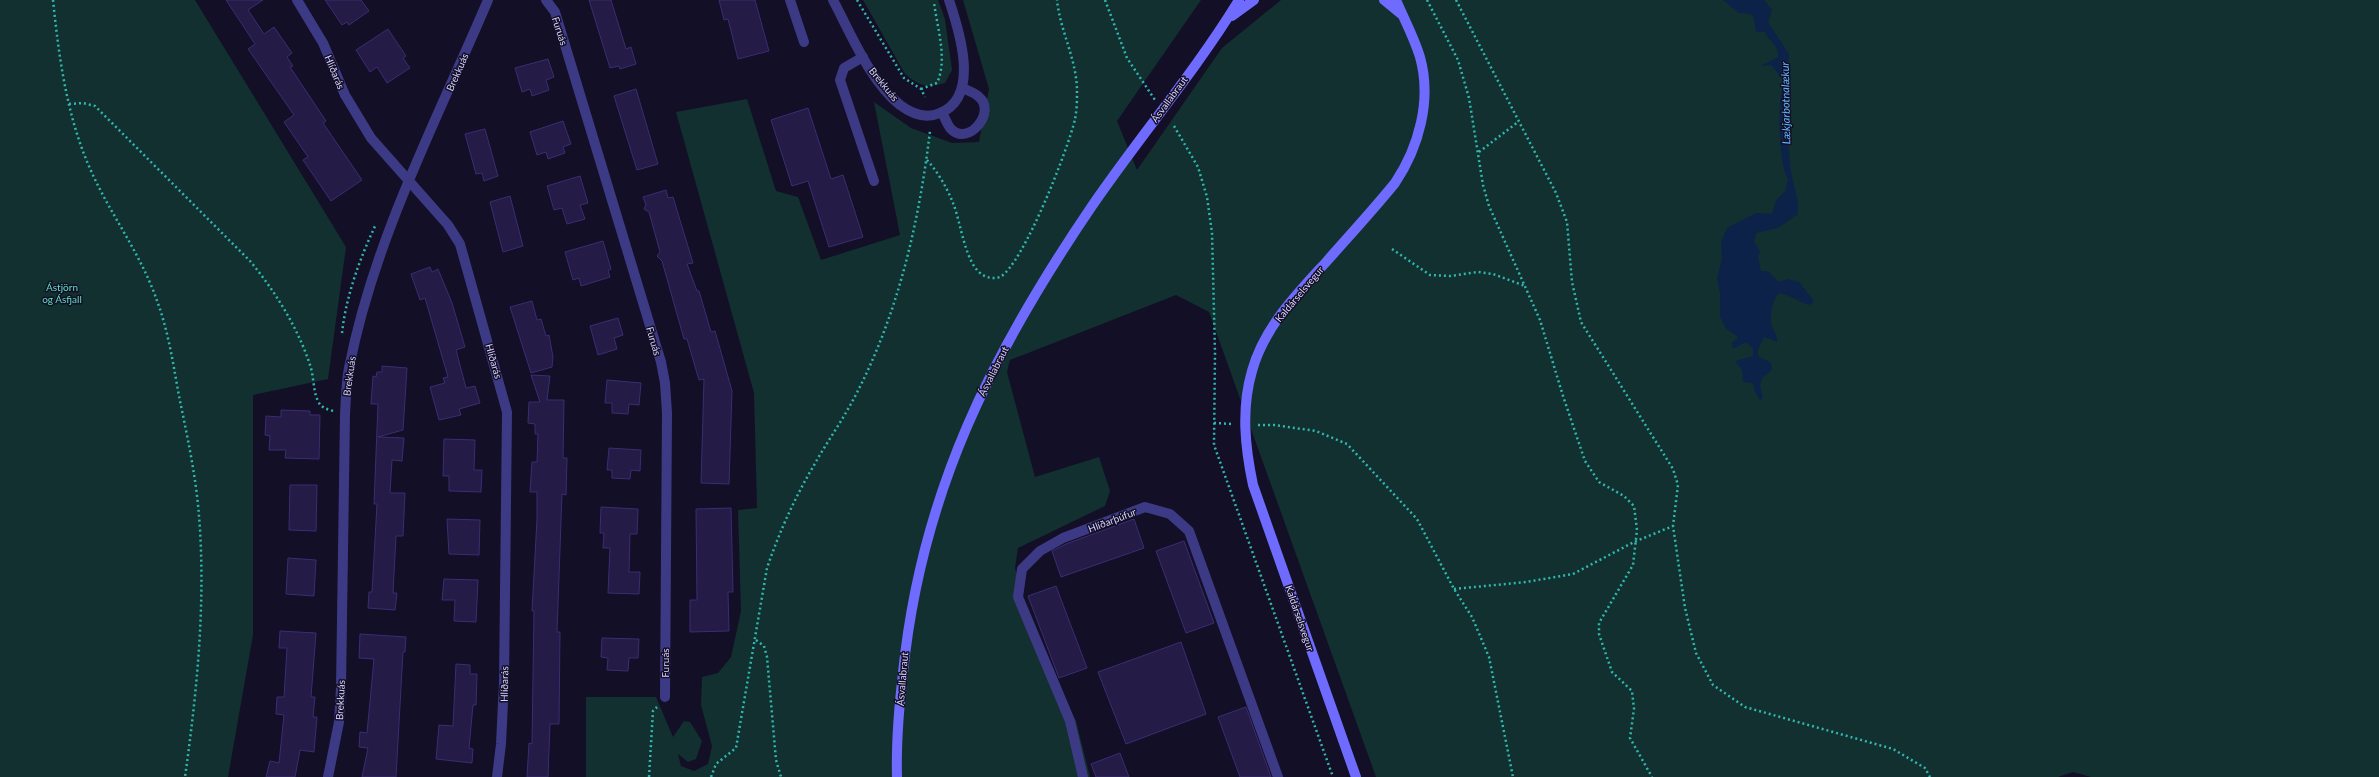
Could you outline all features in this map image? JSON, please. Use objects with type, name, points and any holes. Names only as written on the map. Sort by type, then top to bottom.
[{"type":"main road","name":"Ásvallabraut","points":[[897,777],[897,741],[905,647],[917,578],[931,520],[970,416],[1001,353],[1056,262],[1093,205],[1227,20],[1239,0]]},
{"type":"main road","name":"Ásvallabraut","points":[[1227,20],[1254,0]]},
{"type":"main road","name":"Kaldárselsvegur","points":[[1384,0],[1403,16]]},
{"type":"main road","name":"Kaldárselsvegur","points":[[1356,777],[1253,485],[1245,451],[1244,425],[1252,371],[1262,345],[1277,319],[1395,183],[1408,164],[1418,136],[1423,110],[1424,80],[1412,33],[1396,0]]},
{"type":"street","name":"Hlíðarás","points":[[297,0],[323,43],[345,95],[367,133],[448,225],[460,244],[506,401],[504,682],[501,744],[496,777]]},
{"type":"street","name":"Brekkuás","points":[[328,777],[339,722],[341,688],[345,414],[349,370],[366,294],[409,182],[488,0]]},
{"type":"street","name":"Furuás","points":[[546,0],[555,12],[661,362],[665,383],[667,414],[665,697]]},
{"type":"street","points":[[790,0],[804,42]]},
{"type":"street","name":"Brekkuás","points":[[833,0],[863,57],[901,105],[919,115],[931,116],[942,113]]},
{"type":"street","points":[[948,0],[963,51],[962,88],[957,101],[942,113],[951,129],[958,133],[964,133],[977,127],[982,121],[982,102],[979,97],[962,88]]},
{"type":"street","points":[[863,57],[844,68],[840,80],[874,182]]},
{"type":"street","name":"Hlíðarþúfur","points":[[1083,777],[1070,721],[1018,596],[1022,569],[1040,551],[1057,542],[1145,507],[1170,514],[1189,532],[1278,777]]},
{"type":"path","points":[[53,0],[59,54],[69,104],[78,138],[92,174],[143,266],[161,312],[191,462],[199,514],[200,603],[197,680],[184,777]]},
{"type":"path","points":[[857,0],[904,78],[921,89],[925,97]]},
{"type":"path","points":[[921,89],[937,83],[941,75],[942,64],[934,0]]},
{"type":"path","points":[[926,160],[936,170],[953,202],[973,265],[981,274],[990,278],[1000,277],[1011,267],[1026,240],[1067,146],[1075,118],[1077,88],[1074,63],[1057,0]]},
{"type":"path","points":[[1105,0],[1127,58],[1156,102]]},
{"type":"path","points":[[1427,0],[1458,60],[1469,98],[1483,184],[1489,206],[1540,320],[1585,461],[1599,482],[1624,496],[1634,506],[1637,530],[1634,542],[1633,566],[1606,611],[1600,623],[1599,634],[1612,672],[1632,690],[1634,709],[1630,738],[1652,777]]},
{"type":"path","points":[[1456,0],[1556,193],[1567,222],[1572,282],[1582,322],[1673,469],[1678,485],[1673,526],[1685,608],[1696,653],[1713,685],[1745,707],[1893,749],[1925,768],[1930,777]]},
{"type":"path","points":[[69,104],[83,103],[95,106],[250,261],[264,278],[297,333],[311,367],[318,402],[324,409],[345,414]]},
{"type":"path","points":[[1479,152],[1518,122]]},
{"type":"path","points":[[711,777],[716,764],[736,748],[756,640],[767,568],[776,541],[812,467],[852,402],[888,316],[912,237],[930,131]]},
{"type":"path","points":[[1392,249],[1430,275],[1450,276],[1478,272],[1525,286]]},
{"type":"path","points":[[1214,423],[1244,425],[1274,424],[1316,431],[1347,444],[1417,518],[1454,589],[1472,617],[1490,657],[1513,777]]},
{"type":"path","points":[[1454,589],[1573,574],[1634,542],[1673,526]]},
{"type":"path","points":[[756,640],[764,646],[767,657],[776,760],[781,777]]},
{"type":"path","points":[[648,777],[653,712],[665,697]]},
{"type":"green space","name":"Ástjörn og Ásfjall","points":[[0,0],[195,0],[346,247],[328,379],[253,395],[253,635],[228,777],[0,777]]},
{"type":"green space","points":[[863,0],[938,0],[945,19],[952,70],[945,83],[928,86],[915,82],[905,74]]},
{"type":"green space","points":[[963,0],[1201,0],[1117,121],[1137,170],[1222,48],[1281,0],[2379,0],[2379,777],[2091,777],[2073,772],[2058,777],[1376,777],[1209,312],[1176,295],[1010,360],[1007,372],[1035,477],[1099,457],[1110,491],[1105,506],[1018,548],[1015,568],[1025,607],[1044,660],[1076,721],[1090,777],[586,777],[586,697],[656,697],[673,737],[684,721],[690,722],[702,741],[696,759],[688,762],[678,754],[681,766],[694,771],[708,764],[712,746],[701,705],[702,677],[718,673],[731,657],[741,611],[738,510],[757,508],[754,393],[676,112],[747,99],[776,191],[798,197],[821,260],[900,235],[874,102],[911,128],[952,143],[979,142],[989,89]]},
{"type":"water","name":"Lækjarbotnalækur","points":[[1723,0],[1764,0],[1772,10],[1768,22],[1789,54],[1787,79],[1791,94],[1787,131],[1791,172],[1798,202],[1798,214],[1778,228],[1756,233],[1754,242],[1760,251],[1758,256],[1761,271],[1768,271],[1779,282],[1788,279],[1799,282],[1814,301],[1810,305],[1783,294],[1779,293],[1777,296],[1773,304],[1771,318],[1772,327],[1777,342],[1764,337],[1757,352],[1759,357],[1770,362],[1772,366],[1771,371],[1762,378],[1760,386],[1763,398],[1760,400],[1754,390],[1753,383],[1743,382],[1742,370],[1735,361],[1753,356],[1753,349],[1746,342],[1733,349],[1732,342],[1737,339],[1737,336],[1726,329],[1720,317],[1720,293],[1717,278],[1722,259],[1721,242],[1727,228],[1756,213],[1772,214],[1776,201],[1785,191],[1788,179],[1780,146],[1780,102],[1784,81],[1771,65],[1760,66],[1778,57],[1776,47],[1765,32],[1756,32],[1754,18],[1751,14],[1739,13]]},
{"type":"building","points":[[226,0],[263,0],[248,10],[264,34],[274,27],[292,53],[287,57],[293,66],[290,67],[326,121],[323,123],[362,180],[331,201],[303,160],[308,157],[284,122],[294,115],[248,49],[255,44]]},
{"type":"building","points":[[325,0],[361,0],[369,11],[349,25],[347,22],[342,25]]},
{"type":"building","points":[[589,0],[611,0],[626,49],[631,47],[636,64],[620,69],[619,66],[610,68]]},
{"type":"building","points":[[719,0],[755,0],[769,51],[738,59],[728,19],[724,20]]},
{"type":"building","points":[[388,29],[406,56],[403,58],[410,68],[387,83],[377,67],[370,72],[356,50]]},
{"type":"building","points":[[548,59],[554,77],[546,80],[549,90],[532,96],[530,89],[522,92],[515,68]]},
{"type":"building","points":[[636,89],[658,164],[637,170],[614,96]]},
{"type":"building","points":[[808,108],[831,179],[843,175],[863,237],[829,247],[808,181],[792,186],[771,120]]},
{"type":"building","points":[[563,121],[571,144],[563,147],[565,153],[548,159],[546,152],[537,155],[530,132]]},
{"type":"building","points":[[485,129],[498,176],[484,181],[482,173],[476,174],[465,134]]},
{"type":"building","points":[[580,176],[588,203],[580,205],[585,219],[567,224],[562,208],[554,210],[547,186]]},
{"type":"building","points":[[666,190],[668,198],[673,197],[693,263],[687,264],[697,291],[699,291],[711,332],[715,331],[732,391],[729,484],[701,483],[704,379],[699,380],[687,339],[684,339],[662,261],[657,256],[660,252],[649,212],[644,209],[646,205],[643,197]]},
{"type":"building","points":[[510,196],[523,246],[503,252],[490,202]]},
{"type":"building","points":[[603,241],[611,269],[608,271],[610,277],[581,286],[579,278],[573,280],[565,252]]},
{"type":"building","points":[[430,267],[432,272],[438,269],[452,303],[465,347],[456,350],[466,388],[475,386],[480,403],[459,409],[461,415],[439,420],[430,387],[445,383],[443,378],[448,377],[425,298],[420,300],[411,274]]},
{"type":"building","points":[[532,301],[537,320],[541,319],[546,336],[549,335],[553,357],[552,367],[531,373],[510,307]]},
{"type":"building","points":[[618,318],[623,335],[614,338],[617,349],[598,355],[590,326]]},
{"type":"building","points":[[382,366],[407,368],[403,430],[378,437],[404,438],[402,461],[392,460],[390,493],[405,493],[403,536],[396,536],[393,593],[397,593],[395,610],[368,608],[369,592],[372,592],[377,504],[374,504],[378,404],[371,404],[373,376],[376,377],[377,372],[382,372]]},
{"type":"building","points":[[531,375],[550,376],[547,400],[564,400],[563,458],[567,458],[566,495],[562,494],[557,632],[560,632],[559,724],[550,724],[548,777],[527,777],[529,743],[532,744],[534,611],[532,611],[537,519],[537,492],[530,492],[532,462],[537,462],[538,434],[535,434],[535,424],[528,423],[529,402],[540,402]]},
{"type":"building","points":[[607,380],[641,383],[639,405],[629,404],[628,414],[612,413],[612,403],[605,403]]},
{"type":"building","points":[[281,410],[310,411],[310,415],[320,415],[319,459],[285,458],[286,450],[269,450],[270,436],[265,435],[266,416],[281,417]]},
{"type":"building","points":[[444,439],[475,440],[474,470],[482,470],[481,492],[449,491],[449,476],[443,476]]},
{"type":"building","points":[[609,448],[641,450],[640,471],[631,470],[630,479],[612,478],[612,470],[607,470]]},
{"type":"building","points":[[290,485],[317,485],[316,531],[289,530]]},
{"type":"building","points":[[601,507],[638,509],[637,534],[630,534],[629,572],[640,572],[639,594],[608,593],[610,548],[603,548],[604,533],[600,533]]},
{"type":"building","points":[[731,508],[733,592],[728,592],[729,631],[690,632],[690,600],[697,600],[696,509]]},
{"type":"building","points":[[447,519],[480,520],[479,555],[449,554]]},
{"type":"building","points":[[1134,519],[1144,548],[1061,577],[1052,551],[1066,544]]},
{"type":"building","points":[[1184,541],[1214,623],[1186,633],[1156,551]]},
{"type":"building","points":[[288,558],[316,560],[314,596],[286,594]]},
{"type":"building","points":[[444,579],[478,580],[476,622],[454,621],[455,600],[442,600]]},
{"type":"building","points":[[1056,586],[1087,668],[1059,678],[1028,596]]},
{"type":"building","points":[[280,631],[316,633],[311,697],[315,697],[313,717],[317,717],[314,752],[300,750],[295,777],[266,777],[270,761],[279,763],[284,715],[276,714],[277,697],[284,697],[287,648],[279,648]]},
{"type":"building","points":[[360,634],[406,637],[405,652],[403,652],[396,777],[362,777],[368,748],[359,747],[360,732],[367,733],[374,659],[359,658]]},
{"type":"building","points":[[602,638],[639,639],[638,658],[629,658],[628,671],[607,670],[608,658],[601,657]]},
{"type":"building","points":[[1181,642],[1206,714],[1126,744],[1098,672]]},
{"type":"building","points":[[456,664],[470,665],[470,674],[477,674],[476,705],[473,705],[469,748],[473,749],[472,763],[436,759],[439,725],[453,726]]},
{"type":"building","points":[[1246,707],[1271,777],[1240,777],[1218,717]]},
{"type":"building","points":[[1120,753],[1129,777],[1096,777],[1091,764]]}]
